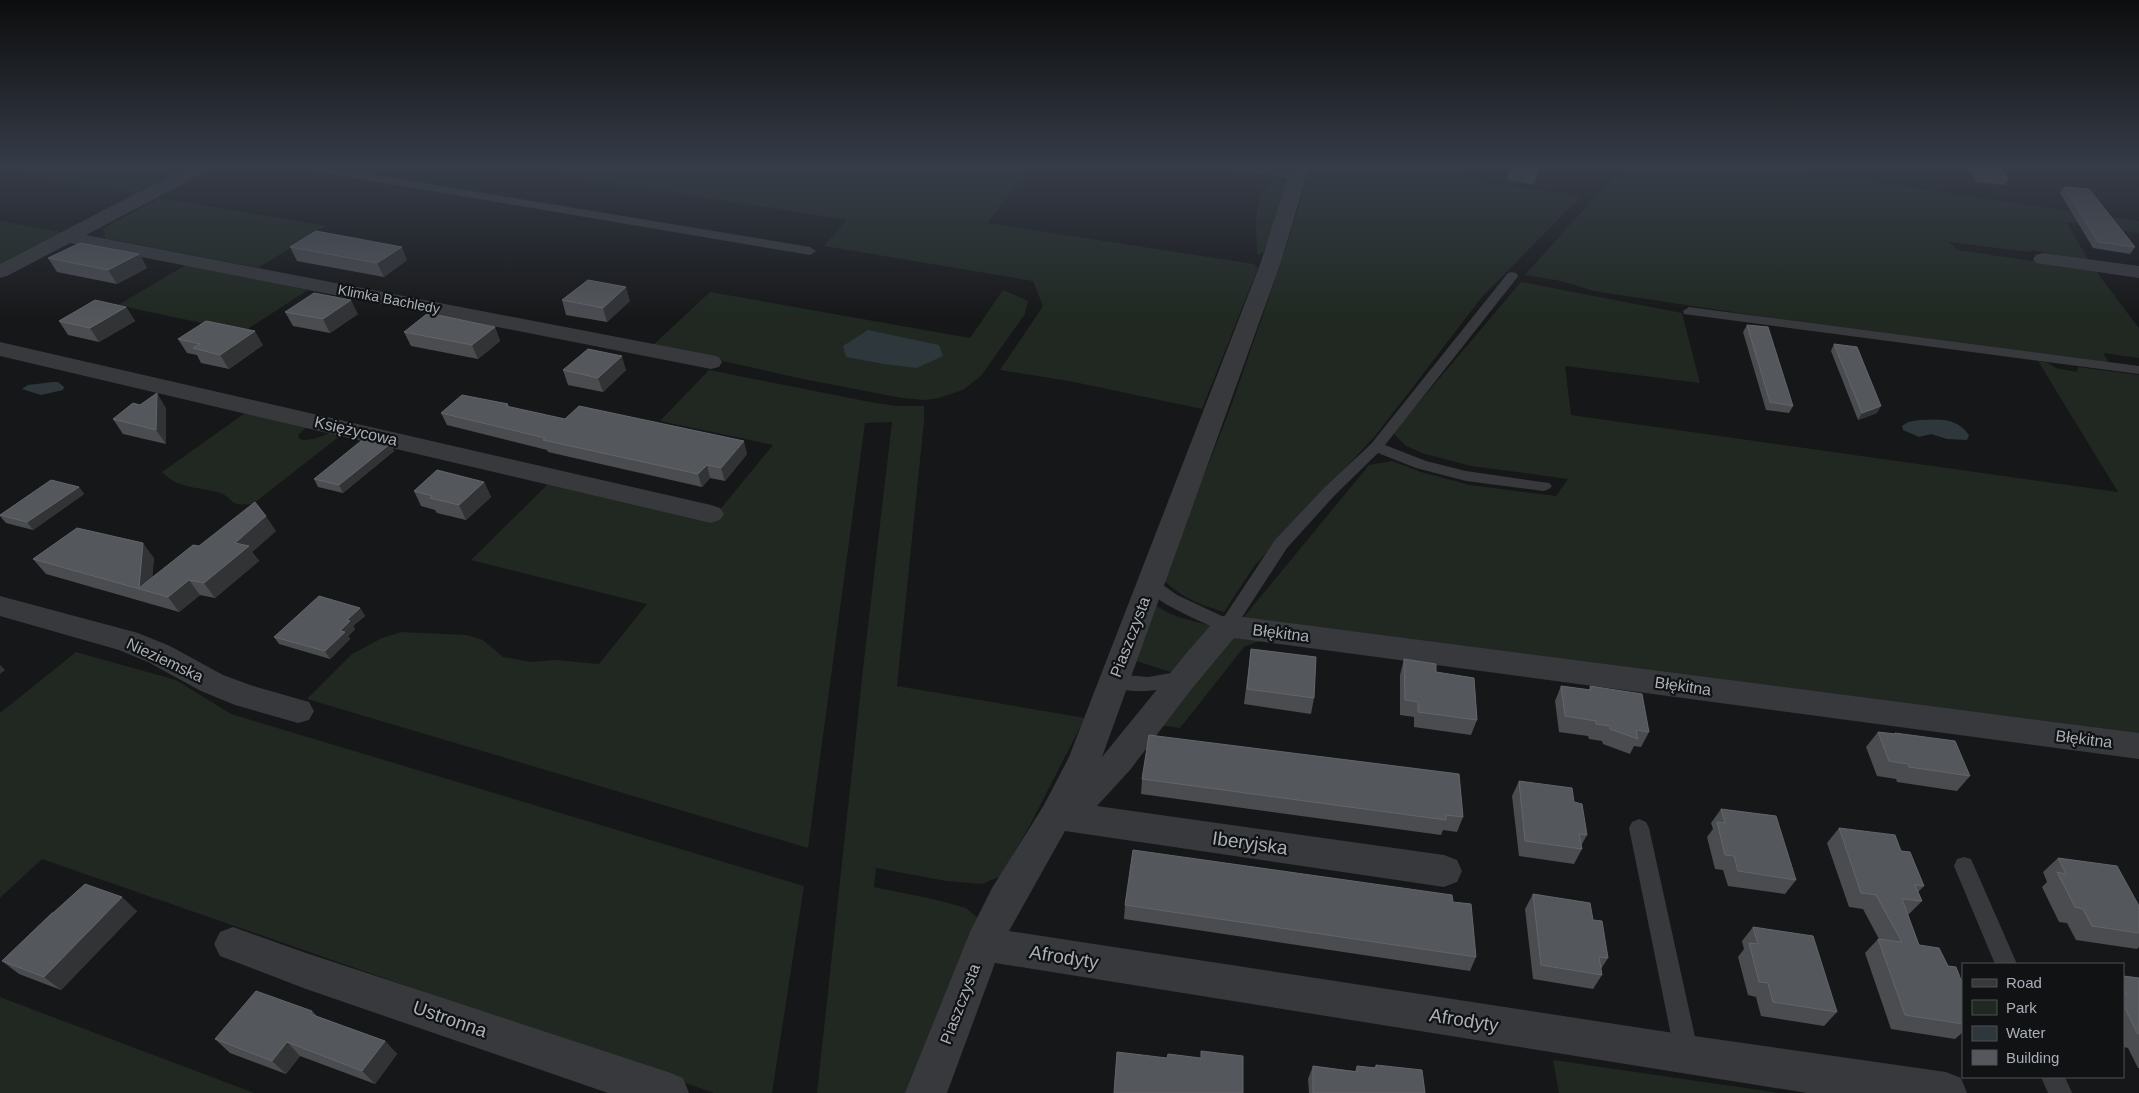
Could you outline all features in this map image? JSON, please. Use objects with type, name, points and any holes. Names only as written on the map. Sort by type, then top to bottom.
[{"type":"street","points":[[0,272],[104,218]]},
{"type":"street","name":"Piaszczysta","points":[[926,1093],[983,944],[1005,900],[1056,815],[1085,758],[1271,262],[1284,218]]},
{"type":"street","name":"Klimka Bachledy","points":[[68,237],[711,362]]},
{"type":"street","points":[[2043,259],[2139,272]]},
{"type":"street","name":"Księżycowa","points":[[0,349],[711,514]]},
{"type":"street","name":"Nieziemska","points":[[0,606],[127,641],[159,654],[212,683],[298,711]]},
{"type":"street","points":[[1056,815],[1074,806],[1106,775],[1182,678],[1227,626]]},
{"type":"street","name":"Błękitna","points":[[1227,626],[2139,746]]},
{"type":"street","name":"Iberyjska","points":[[1056,815],[1444,871]]},
{"type":"street","name":"Ustronna","points":[[233,944],[306,971],[668,1093]]},
{"type":"street","name":"Afrodyty","points":[[983,944],[1687,1056],[1946,1093]]},
{"type":"lane","points":[[612,218],[810,251]]},
{"type":"lane","points":[[1150,584],[1171,599],[1227,626],[1281,544],[1329,492],[1376,447],[1512,276]]},
{"type":"lane","points":[[1689,311],[2139,370]]},
{"type":"lane","points":[[1376,447],[1421,464],[1466,476],[1544,486]]},
{"type":"lane","points":[[1113,681],[1144,685],[1165,683],[1182,678]]},
{"type":"lane","points":[[1639,828],[1687,1056]]},
{"type":"lane","points":[[1964,866],[2006,963]]},
{"type":"lane","points":[[2053,1078],[2060,1093]]},
{"type":"green space","points":[[123,218],[279,218],[326,226],[258,268],[105,238],[104,228]]},
{"type":"green space","points":[[834,218],[991,218],[987,223],[1254,264],[1258,268],[1202,409],[1074,382],[1000,370],[1043,306],[1033,281],[824,246],[847,220]]},
{"type":"green space","points":[[1256,218],[1276,218],[1263,253],[1257,255]]},
{"type":"green space","points":[[1295,218],[1559,218],[1482,297],[1376,435],[1255,565],[1224,612],[1191,600],[1163,580],[1230,409]]},
{"type":"green space","points":[[1576,218],[2118,218],[2139,221],[2139,233],[2066,222],[2089,261],[2032,250],[2030,252],[1949,242],[1957,250],[2095,270],[2139,328],[2139,358],[2103,353],[2110,364],[1804,323],[1594,291],[1561,281],[1525,275]]},
{"type":"green space","points":[[0,221],[61,232],[0,264]]},
{"type":"green space","points":[[186,265],[308,290],[243,332],[118,305]]},
{"type":"green space","points":[[1521,282],[1682,313],[1700,383],[1565,366],[1571,415],[2118,492],[2038,361],[2048,363],[2056,368],[2077,372],[2078,367],[2139,375],[2139,739],[1243,618],[1369,465],[1392,461],[1421,472],[1470,485],[1556,496],[1568,479],[1471,466],[1425,454],[1406,446],[1393,433]]},
{"type":"green space","points":[[1003,290],[1028,301],[1025,314],[981,376],[963,390],[939,398],[925,400],[902,398],[798,378],[653,345],[710,292],[970,338]]},
{"type":"green space","points":[[709,370],[870,402],[896,406],[924,406],[897,686],[1085,718],[1030,825],[1001,876],[982,884],[946,881],[876,868],[874,887],[966,908],[979,919],[909,1093],[817,1093],[892,422],[865,423],[808,848],[307,699],[352,654],[382,638],[401,632],[467,635],[483,640],[503,657],[532,662],[555,660],[599,664],[647,604],[471,560],[548,484],[713,522],[722,507],[773,445],[660,421]]},
{"type":"green space","points":[[245,413],[307,427],[298,435],[299,439],[314,439],[330,433],[341,435],[253,504],[234,503],[223,494],[180,484],[162,472]]},
{"type":"green space","points":[[1154,603],[1166,612],[1213,626],[1174,673],[1133,660]]},
{"type":"green space","points":[[1229,636],[1262,640],[1244,647],[1180,728],[1158,725]]},
{"type":"green space","points":[[76,652],[176,680],[231,714],[804,886],[772,1093],[714,1093],[42,859],[0,898],[0,713]]},
{"type":"green space","points":[[0,997],[254,1093],[0,1093]]},
{"type":"green space","points":[[1553,1060],[1780,1093],[1559,1093]]},
{"type":"water","points":[[868,330],[939,345],[943,356],[917,368],[846,357],[843,346]]},
{"type":"water","points":[[58,382],[64,387],[63,390],[41,395],[22,389],[28,385]]},
{"type":"water","points":[[1947,420],[1959,425],[1969,435],[1967,440],[1947,439],[1931,434],[1919,437],[1903,430],[1902,426],[1908,422]]},
{"type":"building","points":[[2083,218],[2112,218],[2135,247],[2098,242]]},
{"type":"building","points":[[316,231],[402,247],[377,263],[290,247]]},
{"type":"building","points":[[80,243],[139,254],[108,270],[48,258]]},
{"type":"building","points":[[588,280],[626,287],[603,308],[562,300]]},
{"type":"building","points":[[314,293],[351,300],[323,319],[285,312]]},
{"type":"building","points":[[95,300],[126,307],[90,328],[59,321]]},
{"type":"building","points":[[428,313],[495,327],[472,345],[404,332]]},
{"type":"building","points":[[206,321],[255,331],[220,355],[193,348],[200,344],[178,339]]},
{"type":"building","points":[[1747,325],[1768,327],[1793,406],[1770,402]]},
{"type":"building","points":[[1834,344],[1857,347],[1881,406],[1862,413]]},
{"type":"building","points":[[588,349],[622,356],[598,378],[563,370]]},
{"type":"building","points":[[157,393],[156,430],[113,419],[133,403],[140,405]]},
{"type":"building","points":[[462,395],[508,404],[506,406],[565,419],[579,406],[744,441],[721,468],[707,465],[698,474],[543,440],[545,438],[441,413]]},
{"type":"building","points":[[366,437],[390,444],[339,485],[314,479]]},
{"type":"building","points":[[437,470],[484,482],[459,505],[430,498],[432,496],[414,491]]},
{"type":"building","points":[[51,480],[79,487],[27,522],[0,515]]},
{"type":"building","points":[[255,502],[266,516],[235,543],[249,546],[204,583],[189,580],[168,597],[33,559],[77,528],[143,543],[139,588],[193,545],[199,546]]},
{"type":"building","points":[[319,596],[360,608],[347,620],[350,621],[340,631],[345,632],[325,651],[274,637]]},
{"type":"building","points":[[1251,649],[1316,657],[1314,698],[1247,689]]},
{"type":"building","points":[[1404,659],[1436,664],[1436,672],[1474,678],[1477,720],[1418,712],[1418,702],[1405,700]]},
{"type":"building","points":[[1561,686],[1591,690],[1590,686],[1642,694],[1649,732],[1636,730],[1638,739],[1610,729],[1610,726],[1596,724],[1596,721],[1565,716]]},
{"type":"building","points":[[1878,732],[1955,741],[1970,776],[1909,767],[1908,764],[1889,761]]},
{"type":"building","points":[[1149,735],[1459,774],[1463,817],[1446,815],[1446,820],[1142,779]]},
{"type":"building","points":[[1519,781],[1572,788],[1574,802],[1582,804],[1587,835],[1579,834],[1582,849],[1525,841]]},
{"type":"building","points":[[1721,809],[1776,816],[1796,880],[1738,871],[1734,856],[1725,855],[1717,822],[1725,823]]},
{"type":"building","points":[[1839,828],[1895,835],[1901,851],[1910,852],[1924,886],[1915,885],[1922,901],[1902,899],[1919,945],[1939,948],[1948,966],[1956,967],[1962,982],[1962,1024],[1905,1015],[1878,939],[1902,942],[1876,895],[1861,893]]},
{"type":"building","points":[[1133,850],[1452,895],[1453,902],[1471,904],[1476,957],[1125,905]]},
{"type":"building","points":[[2058,858],[2117,866],[2139,906],[2139,933],[2092,926],[2083,909],[2075,907],[2057,872],[2066,874]]},
{"type":"building","points":[[85,884],[122,897],[44,977],[2,961],[52,913]]},
{"type":"building","points":[[1533,894],[1590,903],[1593,920],[1602,921],[1608,958],[1599,957],[1602,975],[1541,965]]},
{"type":"building","points":[[1753,927],[1813,936],[1837,1012],[1773,1002],[1768,983],[1759,982],[1749,943],[1758,944]]},
{"type":"building","points":[[2124,976],[2139,978],[2139,1034],[2124,1006],[2124,993],[2126,993],[2124,989]]},
{"type":"building","points":[[256,991],[312,1011],[310,1014],[385,1041],[362,1071],[287,1042],[272,1061],[215,1039]]},
{"type":"building","points":[[1201,1051],[1243,1056],[1243,1093],[1114,1093],[1117,1052],[1167,1058],[1168,1054],[1201,1058]]},
{"type":"building","points":[[1376,1065],[1422,1070],[1425,1093],[1313,1093],[1313,1066],[1357,1072],[1357,1066],[1376,1068]]}]
